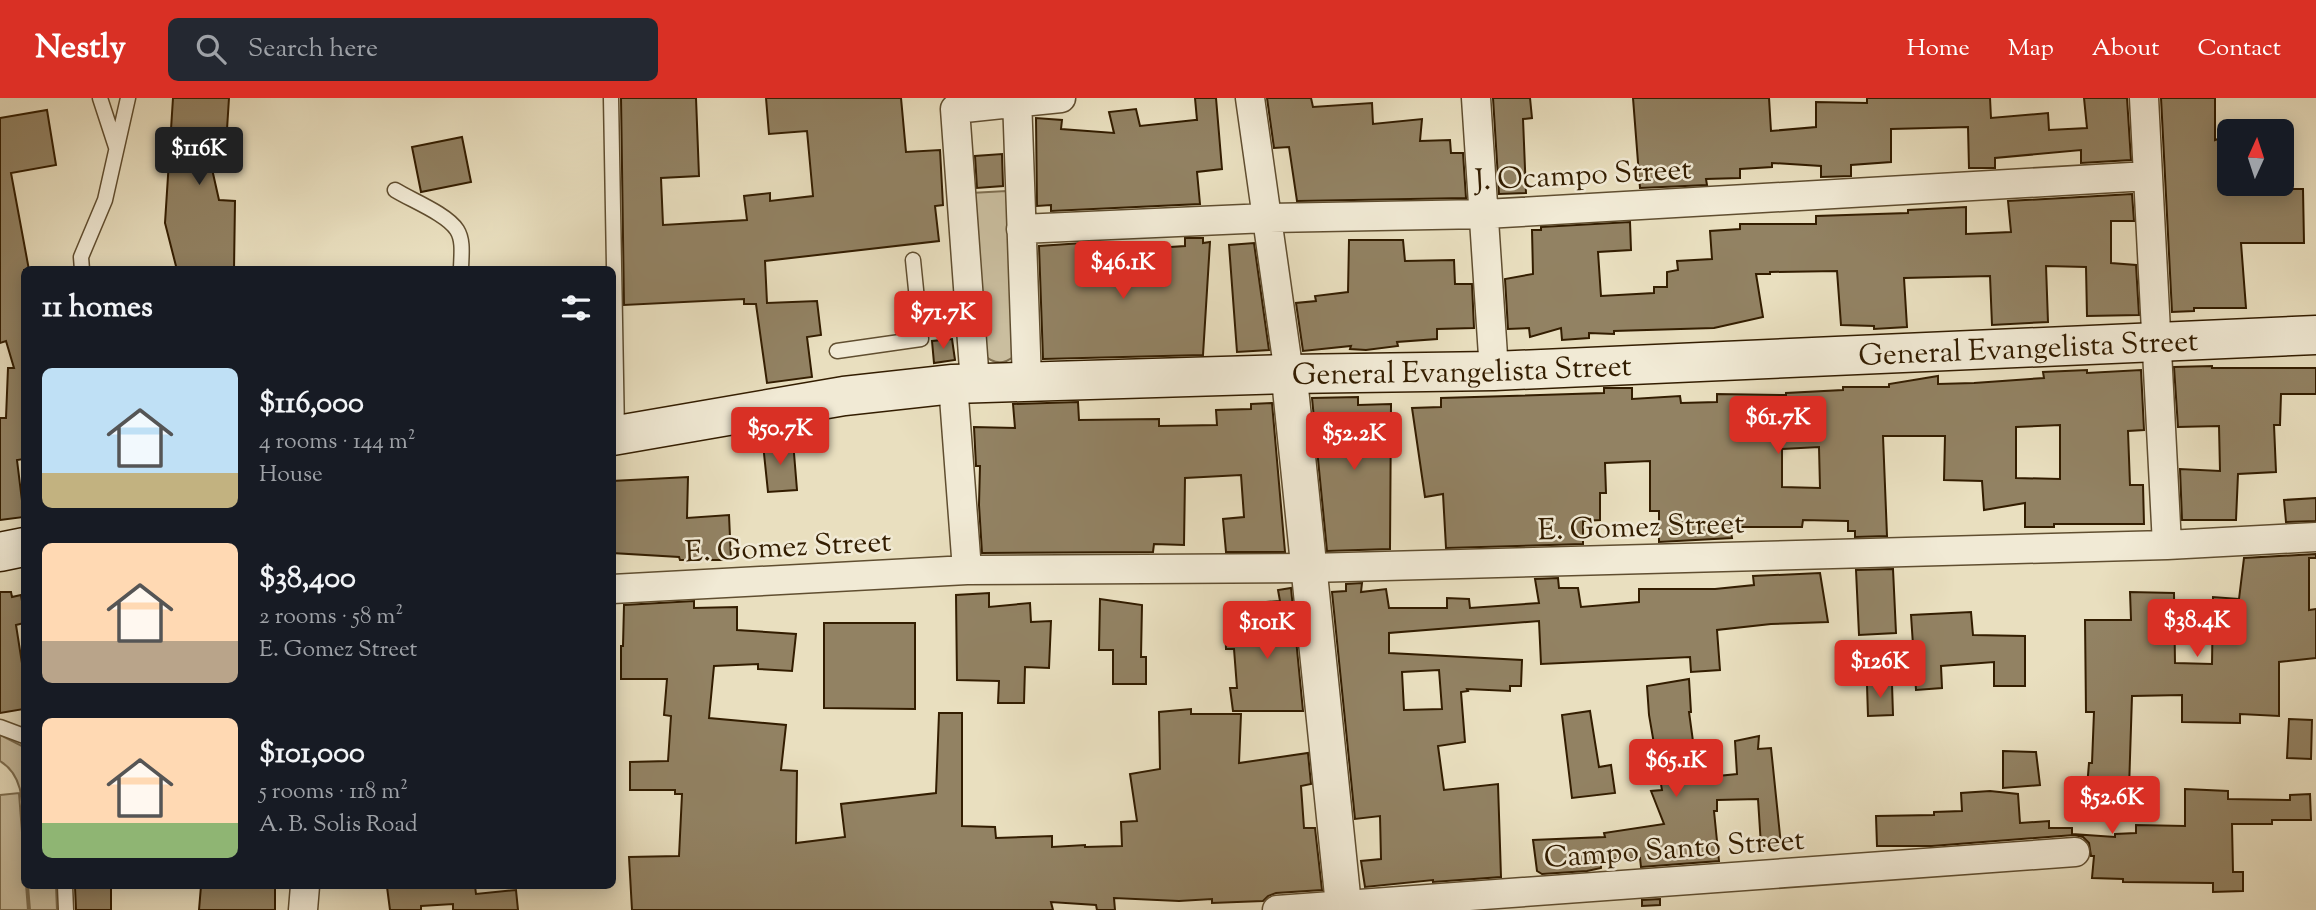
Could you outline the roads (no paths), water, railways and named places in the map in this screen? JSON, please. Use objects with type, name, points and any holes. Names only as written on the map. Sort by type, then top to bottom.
[{"type":"main road","name":"General Evangelista Street","points":[[616,435],[844,396],[964,383],[1289,373],[1494,371],[2316,335]]},
{"type":"main road","points":[[0,552],[21,548]]},
{"type":"street","points":[[967,570],[955,109],[1018,100],[1061,98]]},
{"type":"street","points":[[1250,98],[1289,373],[1344,907]]},
{"type":"street","points":[[1476,98],[1494,371]]},
{"type":"street","points":[[2144,98],[2167,545]]},
{"type":"street","points":[[1018,100],[1027,381]]},
{"type":"street","name":"J. Ocampo Street","points":[[1021,229],[1267,218],[1485,214],[2148,176]]},
{"type":"street","name":"E. Gomez Street","points":[[616,589],[967,570],[1310,568],[2167,545],[2316,537]]},
{"type":"street","name":"Campo Santo Street","points":[[1277,910],[2075,852]]},
{"type":"street","points":[[303,910],[305,889]]},
{"type":"lane","points":[[100,98],[116,148]]},
{"type":"lane","points":[[82,266],[81,257],[105,200],[128,98]]},
{"type":"lane","points":[[611,98],[613,266]]},
{"type":"lane","points":[[395,191],[447,220],[457,230],[461,242],[461,266]]},
{"type":"lane","points":[[837,351],[921,339],[913,260]]},
{"type":"lane","points":[[0,727],[21,735]]},
{"type":"lane","points":[[65,889],[66,910]]}]
